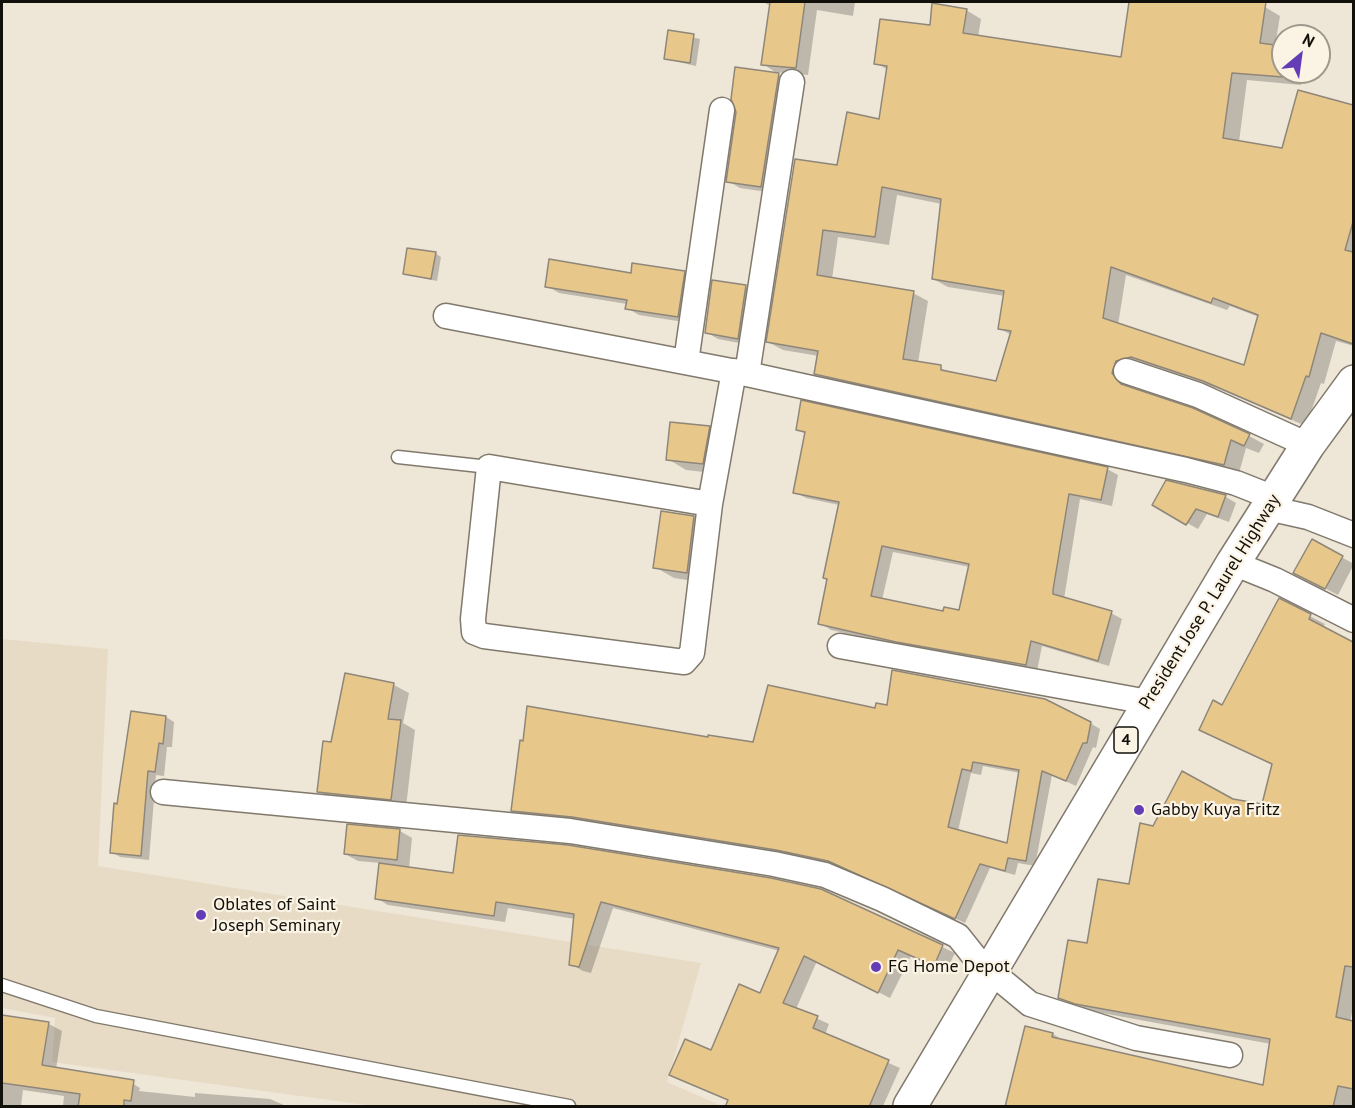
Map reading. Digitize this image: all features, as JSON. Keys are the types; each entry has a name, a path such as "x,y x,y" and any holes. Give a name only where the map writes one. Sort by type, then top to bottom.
{"main road":[{"name":"President Jose P. Laurel Highway","path":"910,1107 1148,702 1308,445 1353,382"}],"street":[{"path":"710,504 489,467 472,619 474,632 484,636 684,662 692,653 710,504 741,372 792,82"},
{"path":"686,362 722,110"},
{"path":"446,316 741,372 1186,470 1236,483 1271,503 1353,535"},
{"path":"1126,371 1198,395 1308,445"},
{"path":"1233,563 1275,580 1353,620"},
{"path":"840,646 1148,702"},
{"path":"163,792 570,831 774,864 825,875 958,936 989,972 1030,1004 1136,1038 1230,1055"}],"lane":[{"path":"398,457 489,467"},
{"path":"2,985 96,1016 569,1107"}],"shaded area":[{"name":"Oblates of Saint Joseph Seminary","path":"2,639 108,649 98,866 701,963 667,1082 722,1106 373,1106 52,1062 55,1018 2,1008"}],"building":[{"path":"770,2 805,2 796,68 761,65"},
{"path":"1129,2 1266,2 1260,43 1271,44 1271,76 1232,73 1223,138 1282,148 1298,90 1353,105 1353,222 1345,250 1353,252 1353,344 1321,333 1309,377 1306,376 1291,419 1203,381 1131,357 1116,361 1112,373 1121,384 1193,408 1250,434 1244,446 1231,440 1224,465 814,374 818,351 766,342 795,159 837,165 847,112 879,119 887,66 874,64 880,19 930,25 932,3 967,9 963,33 1121,57","holes":["882,187 941,199 932,279 1004,291 998,329 1011,331 996,381 941,370 941,365 903,359 914,291 817,275 823,230 875,237","1111,267 1211,303 1213,298 1258,315 1244,365 1103,318"]},
{"path":"668,30 694,34 690,63 664,59"},
{"path":"735,67 779,73 761,187 726,182 736,112 731,99"},
{"path":"407,248 436,252 431,279 403,274"},
{"path":"549,259 631,273 632,263 685,271 678,317 625,309 627,300 545,287"},
{"path":"712,280 746,285 738,339 705,333"},
{"path":"801,400 1108,467 1101,500 1069,494 1053,590 1053,594 1112,611 1098,661 1031,641 1026,665 896,642 818,624 827,579 823,578 839,502 793,493 805,432 796,430","holes":["882,546 969,564 959,610 944,607 943,611 871,596"]},
{"path":"670,422 710,426 703,464 666,460"},
{"path":"1166,480 1226,495 1218,517 1196,509 1186,525 1152,505"},
{"path":"661,511 694,516 687,573 653,568"},
{"path":"1312,539 1343,556 1325,589 1293,573"},
{"path":"1279,598 1311,614 1309,619 1353,642 1353,967 1345,966 1336,1017 1353,1021 1353,1089 1338,1086 1333,1107 1005,1107 1025,1026 1053,1033 1052,1037 1263,1085 1270,1039 1075,1004 1058,998 1068,940 1087,943 1098,879 1129,884 1140,823 1153,826 1182,771 1233,799 1262,804 1272,764 1199,730 1213,700 1222,705"},
{"path":"892,670 1045,699 1091,722 1087,743 1083,743 1066,781 1042,771 1026,861 1008,858 1005,871 980,864 955,919 828,861 776,850 572,817 511,811 527,706 708,737 708,735 753,742 768,685 875,708 876,703 887,705","holes":["973,762 1019,770 1007,843 948,827 962,769 971,771"]},
{"path":"345,673 394,683 388,719 401,720 391,800 317,792 323,741 331,742"},
{"path":"131,711 166,716 163,744 159,743 155,772 148,771 141,856 110,853 114,803 117,804"},
{"path":"347,824 400,829 397,860 344,854"},
{"path":"458,835 568,845 771,878 821,889 943,945 934,966 898,950 878,993 804,956 783,1003 818,1016 813,1028 889,1060 869,1107 725,1107 728,1100 669,1075 685,1039 711,1050 739,984 760,993 779,948 601,902 579,967 569,965 574,914 496,902 494,916 375,899 379,863 453,873"},
{"path":"2,1015 49,1022 42,1065 134,1080 131,1101 124,1100 124,1107 78,1107 80,1094 2,1083"}],"place":[{"name":"Gabby Kuya Fritz","path":"1139,810"},
{"name":"Oblates of Saint Joseph Seminary","path":"201,915"},
{"name":"FG Home Depot","path":"876,967"}]}
